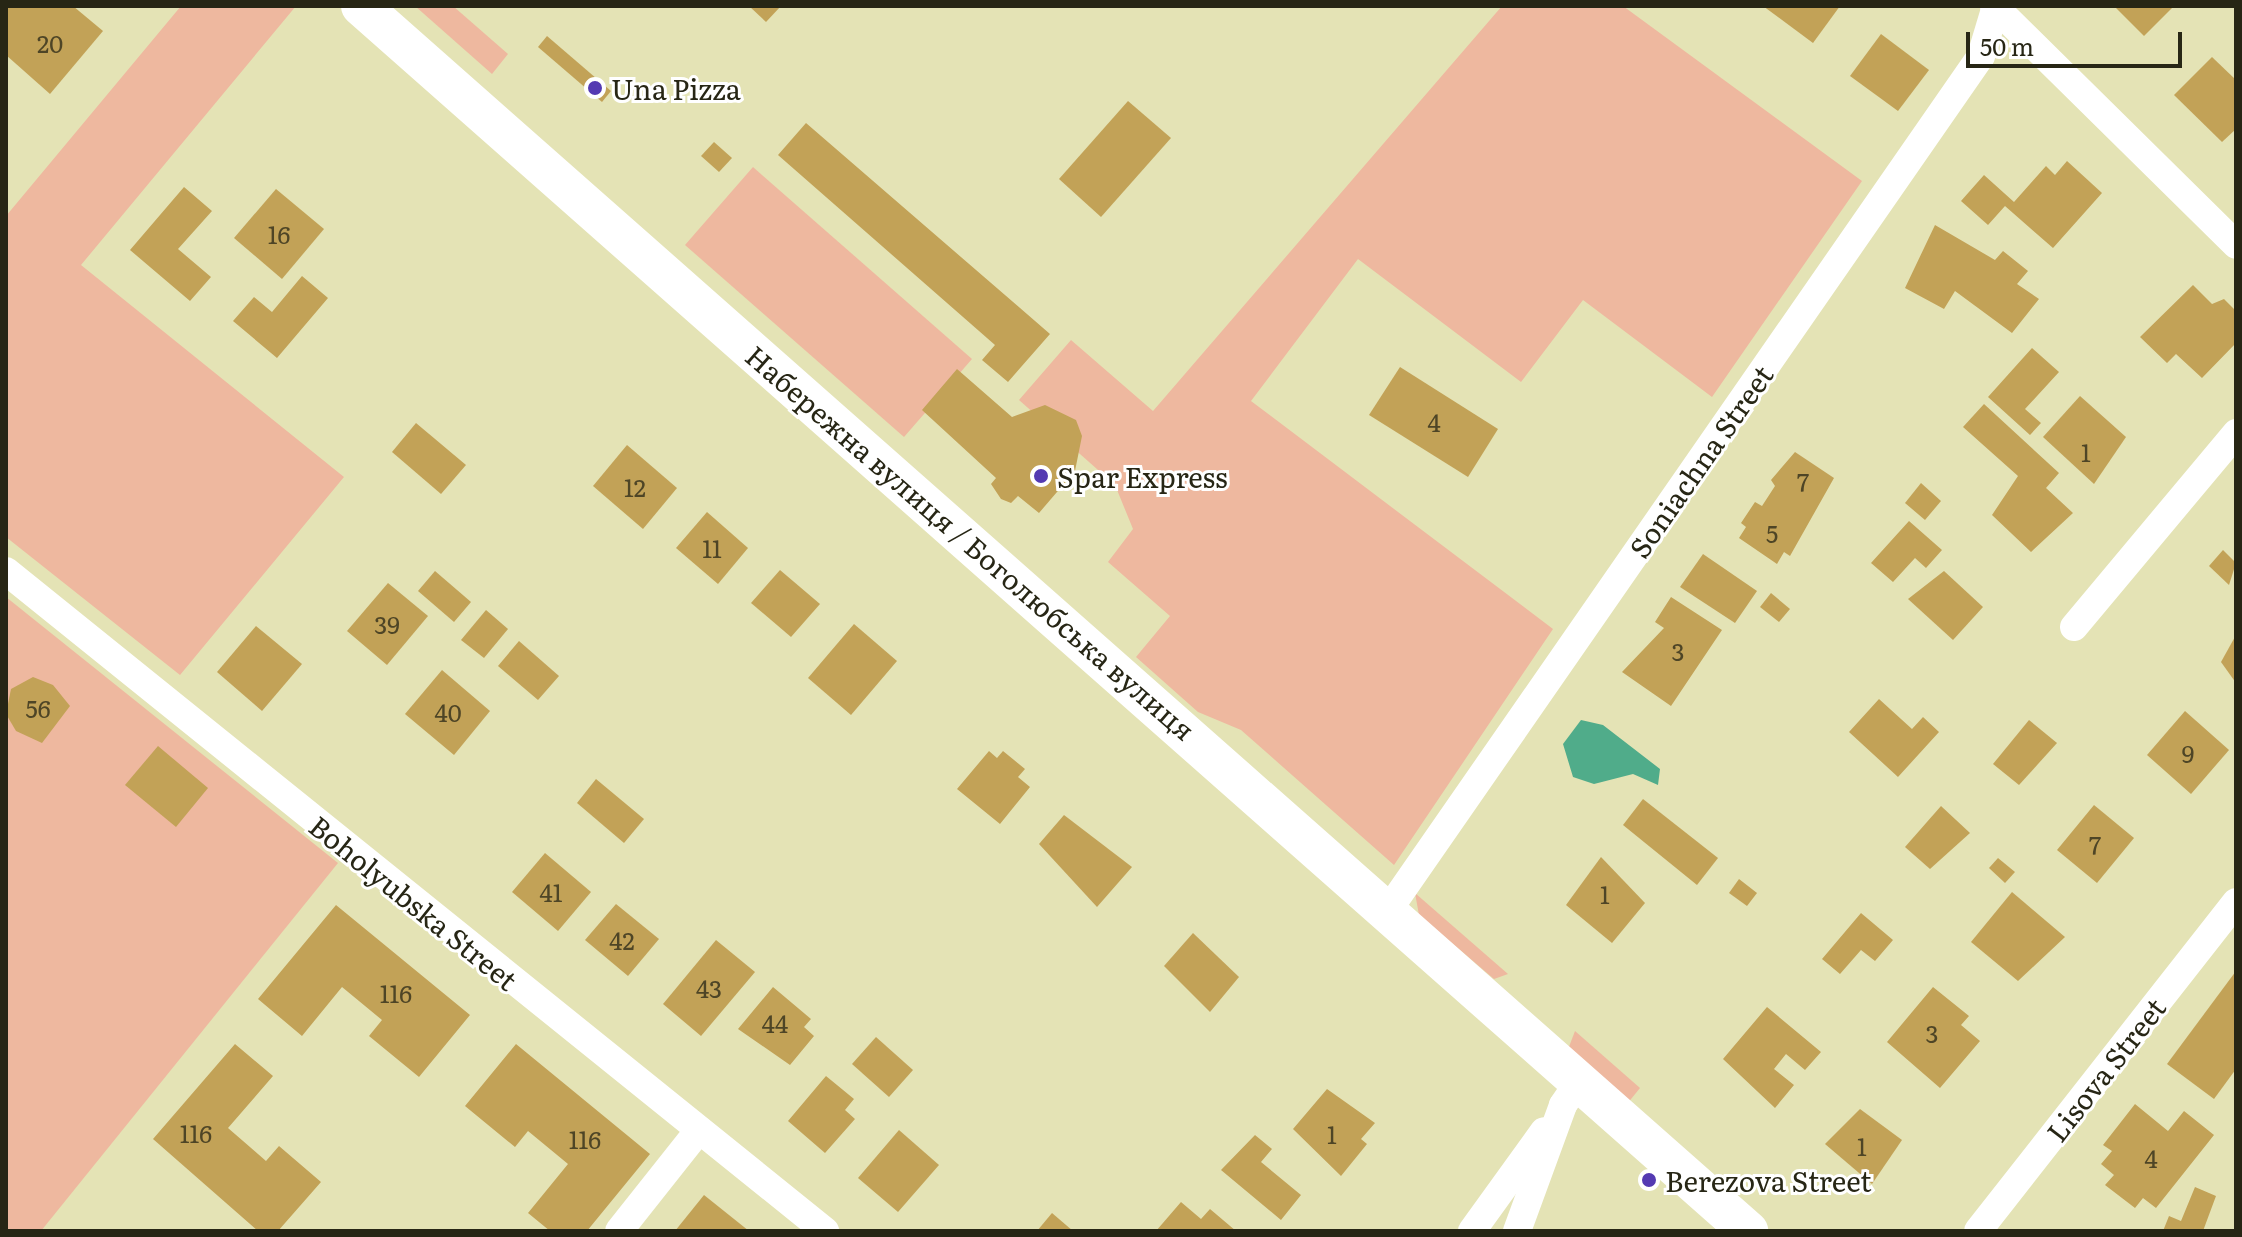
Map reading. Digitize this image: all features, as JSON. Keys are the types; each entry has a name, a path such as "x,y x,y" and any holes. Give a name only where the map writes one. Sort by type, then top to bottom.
{"street":[{"name":"Набережна вулиця / Боголюбська вулиця","path":"361,6 1389,909 1571,1093 1748,1231"},
{"name":"Soniachna Street","path":"1389,909 1981,56 1995,7"},
{"path":"1995,7 2236,245"},
{"path":"2074,627 2236,433"},
{"name":"Boholyubska Street","path":"6,571 825,1231"},
{"name":"Lisova Street","path":"1978,1231 2235,906"},
{"path":"1472,1231 1571,1093"},
{"path":"1517,1231 1571,1093"},
{"path":"619,1231 699,1130"}],"shaded area":[{"path":"181,6 296,6 81,265 344,477 180,675 6,537 6,216"},
{"path":"415,6 453,6 508,54 492,74"},
{"path":"1502,6 1623,6 1862,181 1712,397 1583,300 1521,382 1358,259 1251,401 1553,629 1394,865 1241,730 1198,712 1136,657 1170,616 1108,562 1133,529 1115,485 1019,400 1071,340 1153,411"},
{"path":"753,167 972,359 904,437 685,245"},
{"path":"6,597 338,863 41,1231 6,1231"},
{"path":"1581,720 1603,725 1660,769 1658,785 1633,774 1594,784 1573,777 1563,744"},
{"path":"1415,893 1508,974 1494,979 1419,915"},
{"path":"1575,1031 1640,1088 1627,1104 1567,1052"}],"building":[{"path":"6,6 73,6 103,31 50,94 6,55"},
{"path":"749,6 781,6 766,22"},
{"path":"1763,6 1840,6 1813,43"},
{"path":"2114,6 2174,6 2144,36"},
{"path":"1881,34 1929,70 1898,111 1850,76"},
{"path":"547,36 611,91 602,102 538,47"},
{"path":"2212,57 2236,80 2236,129 2222,142 2174,95"},
{"path":"1128,101 1171,138 1101,217 1059,179"},
{"path":"806,123 1050,334 1008,382 982,360 995,345 778,155"},
{"path":"714,142 732,158 719,172 701,156"},
{"path":"2067,161 2102,193 2053,248 2005,206 1988,225 1961,201 1984,175 2014,202 2046,166 2055,175"},
{"path":"184,187 212,211 178,249 211,277 190,301 130,250"},
{"path":"276,189 324,229 282,279 234,238"},
{"path":"1935,225 1995,260 2003,251 2028,271 2017,284 2039,299 2012,333 1955,291 1944,309 1905,288"},
{"path":"302,276 328,298 277,358 233,321 254,297 272,312"},
{"path":"2193,285 2212,304 2224,299 2236,311 2236,343 2202,378 2176,354 2167,363 2140,337"},
{"path":"2032,348 2059,372 2025,409 2041,423 2030,435 1988,397"},
{"path":"1400,367 1498,429 1468,477 1369,415"},
{"path":"957,369 1012,417 1045,405 1076,420 1082,436 1075,471 1039,513 1018,496 1011,503 1001,499 991,484 996,478 922,410"},
{"path":"2080,396 2126,437 2094,484 2043,437"},
{"path":"1984,404 2059,473 2046,488 2073,513 2031,552 1992,515 2018,476 1963,427"},
{"path":"416,423 466,465 441,494 392,452"},
{"path":"627,445 677,488 643,529 593,486"},
{"path":"1795,452 1834,478 1790,556 1784,552 1777,564 1739,538 1746,527 1741,523 1755,502 1762,506 1775,486 1771,480"},
{"path":"1921,483 1941,501 1925,520 1905,503"},
{"path":"707,512 748,548 718,584 676,548"},
{"path":"1909,521 1942,550 1926,568 1915,558 1893,582 1871,563"},
{"path":"2223,550 2236,563 2229,585 2209,566"},
{"path":"1703,554 1757,591 1735,623 1680,587"},
{"path":"780,570 820,604 791,637 751,603"},
{"path":"435,571 471,602 454,622 418,591"},
{"path":"1944,571 1983,607 1953,640 1908,599"},
{"path":"388,583 428,616 387,665 347,631"},
{"path":"1771,593 1790,609 1779,622 1760,607"},
{"path":"1671,597 1722,630 1671,706 1622,672 1664,628 1655,622"},
{"path":"486,610 508,629 484,658 461,640"},
{"path":"854,624 897,661 851,715 808,678"},
{"path":"256,626 302,664 262,711 217,672"},
{"path":"2236,635 2236,683 2221,662"},
{"path":"519,641 559,676 538,700 498,666"},
{"path":"442,670 490,711 454,755 405,714"},
{"path":"33,677 53,685 70,706 42,743 16,731 6,714 11,689"},
{"path":"1879,699 1912,729 1923,717 1939,732 1898,777 1849,732"},
{"path":"2185,711 2229,750 2191,794 2147,755"},
{"path":"2029,720 2057,743 2019,785 1993,764"},
{"path":"158,746 208,788 176,827 125,785"},
{"path":"989,751 997,758 1003,751 1025,769 1018,777 1030,787 1000,824 957,789"},
{"path":"596,779 644,819 624,843 577,803"},
{"path":"1643,799 1718,858 1697,885 1623,825"},
{"path":"2094,805 2134,838 2097,883 2057,850"},
{"path":"1941,806 1970,833 1930,869 1905,847"},
{"path":"1064,815 1132,867 1097,907 1039,844"},
{"path":"545,853 591,892 558,931 512,892"},
{"path":"1601,857 1645,903 1612,943 1566,905"},
{"path":"1998,858 2015,872 2005,883 1989,868"},
{"path":"1739,879 1757,893 1747,906 1729,893"},
{"path":"2012,892 2065,937 2018,981 1971,942"},
{"path":"616,904 659,939 628,976 585,940"},
{"path":"336,905 470,1015 419,1077 369,1036 382,1020 342,987 302,1036 258,999"},
{"path":"1861,913 1893,940 1875,961 1861,950 1840,974 1822,959"},
{"path":"1193,933 1239,977 1210,1012 1164,966"},
{"path":"716,940 755,972 701,1036 663,1004"},
{"path":"2236,971 2236,1069 2214,1099 2167,1064"},
{"path":"773,987 811,1019 804,1027 814,1036 790,1065 738,1029"},
{"path":"1933,987 1969,1016 1961,1025 1980,1041 1940,1088 1887,1042"},
{"path":"1767,1007 1821,1052 1805,1070 1786,1054 1774,1069 1794,1085 1775,1108 1723,1059"},
{"path":"876,1037 913,1070 889,1097 852,1064"},
{"path":"235,1044 273,1076 228,1128 266,1161 279,1146 321,1182 278,1231 258,1231 153,1139"},
{"path":"516,1044 650,1154 587,1231 550,1231 528,1213 568,1164 528,1131 515,1147 465,1106"},
{"path":"826,1076 854,1099 845,1110 855,1119 825,1153 788,1121"},
{"path":"1327,1089 1375,1123 1361,1139 1367,1144 1341,1176 1293,1129"},
{"path":"2135,1104 2168,1131 2184,1111 2214,1135 2156,1208 2143,1198 2135,1208 2105,1185 2114,1175 2101,1164 2112,1151 2103,1145"},
{"path":"1860,1109 1902,1140 1872,1184 1825,1144"},
{"path":"899,1130 939,1165 898,1212 858,1178"},
{"path":"1255,1135 1272,1149 1261,1162 1301,1195 1281,1220 1221,1170"},
{"path":"2195,1187 2216,1196 2203,1231 2163,1231 2169,1216 2181,1221"},
{"path":"704,1195 749,1231 675,1231"},
{"path":"1181,1202 1201,1219 1210,1209 1236,1231 1156,1231"},
{"path":"1052,1213 1073,1231 1037,1231"}],"place":[{"name":"Una Pizza","path":"595,88"},
{"name":"Spar Express","path":"1041,476"},
{"name":"Berezova Street","path":"1649,1180"}]}
